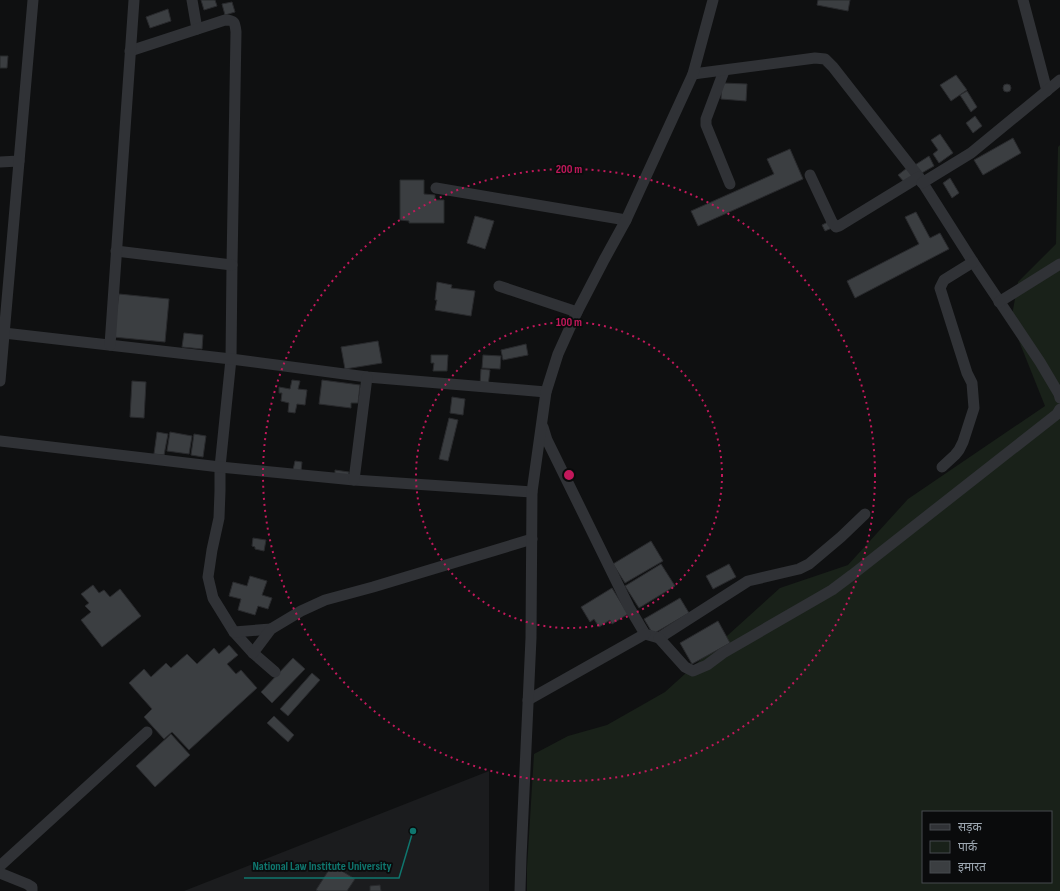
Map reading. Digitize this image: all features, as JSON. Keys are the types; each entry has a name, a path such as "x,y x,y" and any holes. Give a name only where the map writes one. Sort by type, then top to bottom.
{"street":[{"path":"0,381 4,333 6,252 19,161 33,0"},
{"path":"110,346 134,0"},
{"path":"192,0 197,29"},
{"path":"520,891 531,638 532,492 546,392 558,354 577,312 626,220 693,74 713,0"},
{"path":"1023,0 1047,91"},
{"path":"130,51 225,20 231,20 235,24 231,358 220,467 219,518 208,577 213,598 234,632 253,653 275,672"},
{"path":"693,74 815,58 825,59 833,67 920,180 999,302 1040,362 1060,398"},
{"path":"724,71 706,119 706,125 730,184"},
{"path":"810,175 832,222 836,226 839,226 971,153 1060,80"},
{"path":"0,162 19,161"},
{"path":"436,188 626,220"},
{"path":"116,251 232,265"},
{"path":"942,467 959,450 969,426 974,408 972,384 967,373 940,288 944,280 973,262"},
{"path":"999,302 1060,264"},
{"path":"499,286 577,312"},
{"path":"4,333 110,346 231,358 367,377 546,392"},
{"path":"354,480 367,377"},
{"path":"542,423 547,440 629,607 645,634 659,638 685,667 693,671 707,665 723,653 832,590 1057,414 1060,410"},
{"path":"0,441 220,467 354,480 532,492"},
{"path":"659,638 748,581 799,569 810,564 865,514"},
{"path":"253,653 271,629 301,611 326,600 532,539"},
{"path":"234,632 271,629"},
{"path":"528,700 645,634"},
{"path":"0,866 147,732"},
{"path":"0,873 27,884 32,887 32,891"}],"shaded area":[{"path":"489,771 489,891 184,891"}],"green space":[{"path":"1060,145 1060,891 527,891 534,754 568,736 607,725 665,692 780,588 848,565 908,499 1045,406 1011,321 1018,282 1056,244 1058,147"}],"building":[{"path":"201,0 215,0 217,6 204,10"},
{"path":"818,0 850,0 848,11 817,5"},
{"path":"232,2 235,12 225,15 222,4"},
{"path":"168,9 171,21 150,28 146,17"},
{"path":"0,56 8,56 7,68 0,68"},
{"path":"956,75 967,90 951,101 940,85"},
{"path":"722,83 747,84 746,101 721,99"},
{"path":"1005,84 1009,84 1011,88 1009,92 1005,92 1003,90 1003,86"},
{"path":"967,91 977,107 971,112 960,95"},
{"path":"975,116 982,126 973,133 966,123"},
{"path":"940,134 953,153 939,163 933,154 938,150 931,140"},
{"path":"1013,138 1021,153 983,175 974,160"},
{"path":"790,149 803,179 698,226 691,211 774,174 767,159"},
{"path":"929,156 934,166 920,174 915,165"},
{"path":"907,168 913,176 904,182 898,175"},
{"path":"950,178 959,193 952,198 943,183"},
{"path":"400,180 424,180 424,194 435,195 435,200 444,200 444,223 409,223 409,221 400,220"},
{"path":"916,212 930,238 940,233 949,249 855,298 847,281 919,244 905,217"},
{"path":"475,216 494,221 485,249 467,243"},
{"path":"828,222 832,228 825,231 822,225"},
{"path":"437,282 452,285 451,288 475,291 471,316 435,310 437,300 435,300"},
{"path":"119,294 169,299 165,342 113,337"},
{"path":"184,333 203,335 202,349 182,347"},
{"path":"378,341 382,363 345,369 341,347"},
{"path":"526,344 528,355 503,360 501,350"},
{"path":"431,355 448,355 447,371 433,371 434,363 431,363"},
{"path":"483,355 501,356 500,369 482,368"},
{"path":"481,369 490,370 488,386 480,385"},
{"path":"292,380 300,381 298,389 307,390 305,405 297,404 295,413 288,412 289,403 281,401 282,393 279,393 279,387 290,389"},
{"path":"322,380 360,385 358,403 351,403 351,408 319,404"},
{"path":"132,381 146,382 144,418 130,417"},
{"path":"452,397 465,399 463,415 450,413"},
{"path":"449,418 458,420 448,461 439,459"},
{"path":"157,432 168,434 164,455 154,454"},
{"path":"170,432 192,436 189,454 167,451"},
{"path":"194,434 206,436 203,457 191,455"},
{"path":"295,461 302,462 301,471 293,470"},
{"path":"335,470 349,472 348,478 335,476"},
{"path":"253,538 266,540 264,551 255,549 255,547 252,546"},
{"path":"651,541 663,561 625,583 613,564"},
{"path":"661,564 675,586 639,608 625,586"},
{"path":"729,564 736,577 713,589 706,576"},
{"path":"250,576 267,581 262,595 272,598 268,609 258,606 255,615 238,610 241,599 229,596 233,582 247,586"},
{"path":"93,585 99,593 104,590 110,597 120,589 141,616 102,647 81,620 91,612 85,606 89,603 81,594"},
{"path":"612,588 628,614 612,624 610,620 599,627 594,619 590,622 581,607"},
{"path":"680,598 689,613 653,634 644,619"},
{"path":"718,621 730,643 692,664 680,643"},
{"path":"229,645 238,655 227,664 236,674 241,670 257,688 189,750 172,732 164,739 144,717 152,709 129,683 144,669 151,677 166,663 171,668 187,654 197,664 214,648 219,654"},
{"path":"293,658 305,669 272,703 261,692"},
{"path":"312,673 320,680 288,716 280,709"},
{"path":"274,716 294,735 288,742 267,723"},
{"path":"171,734 190,755 155,787 136,766"},
{"path":"332,865 355,879 347,891 316,890"},
{"path":"380,885 381,891 370,891 370,886"}],"place":[{"name":"National Law Institute University","path":"413,831"}]}
